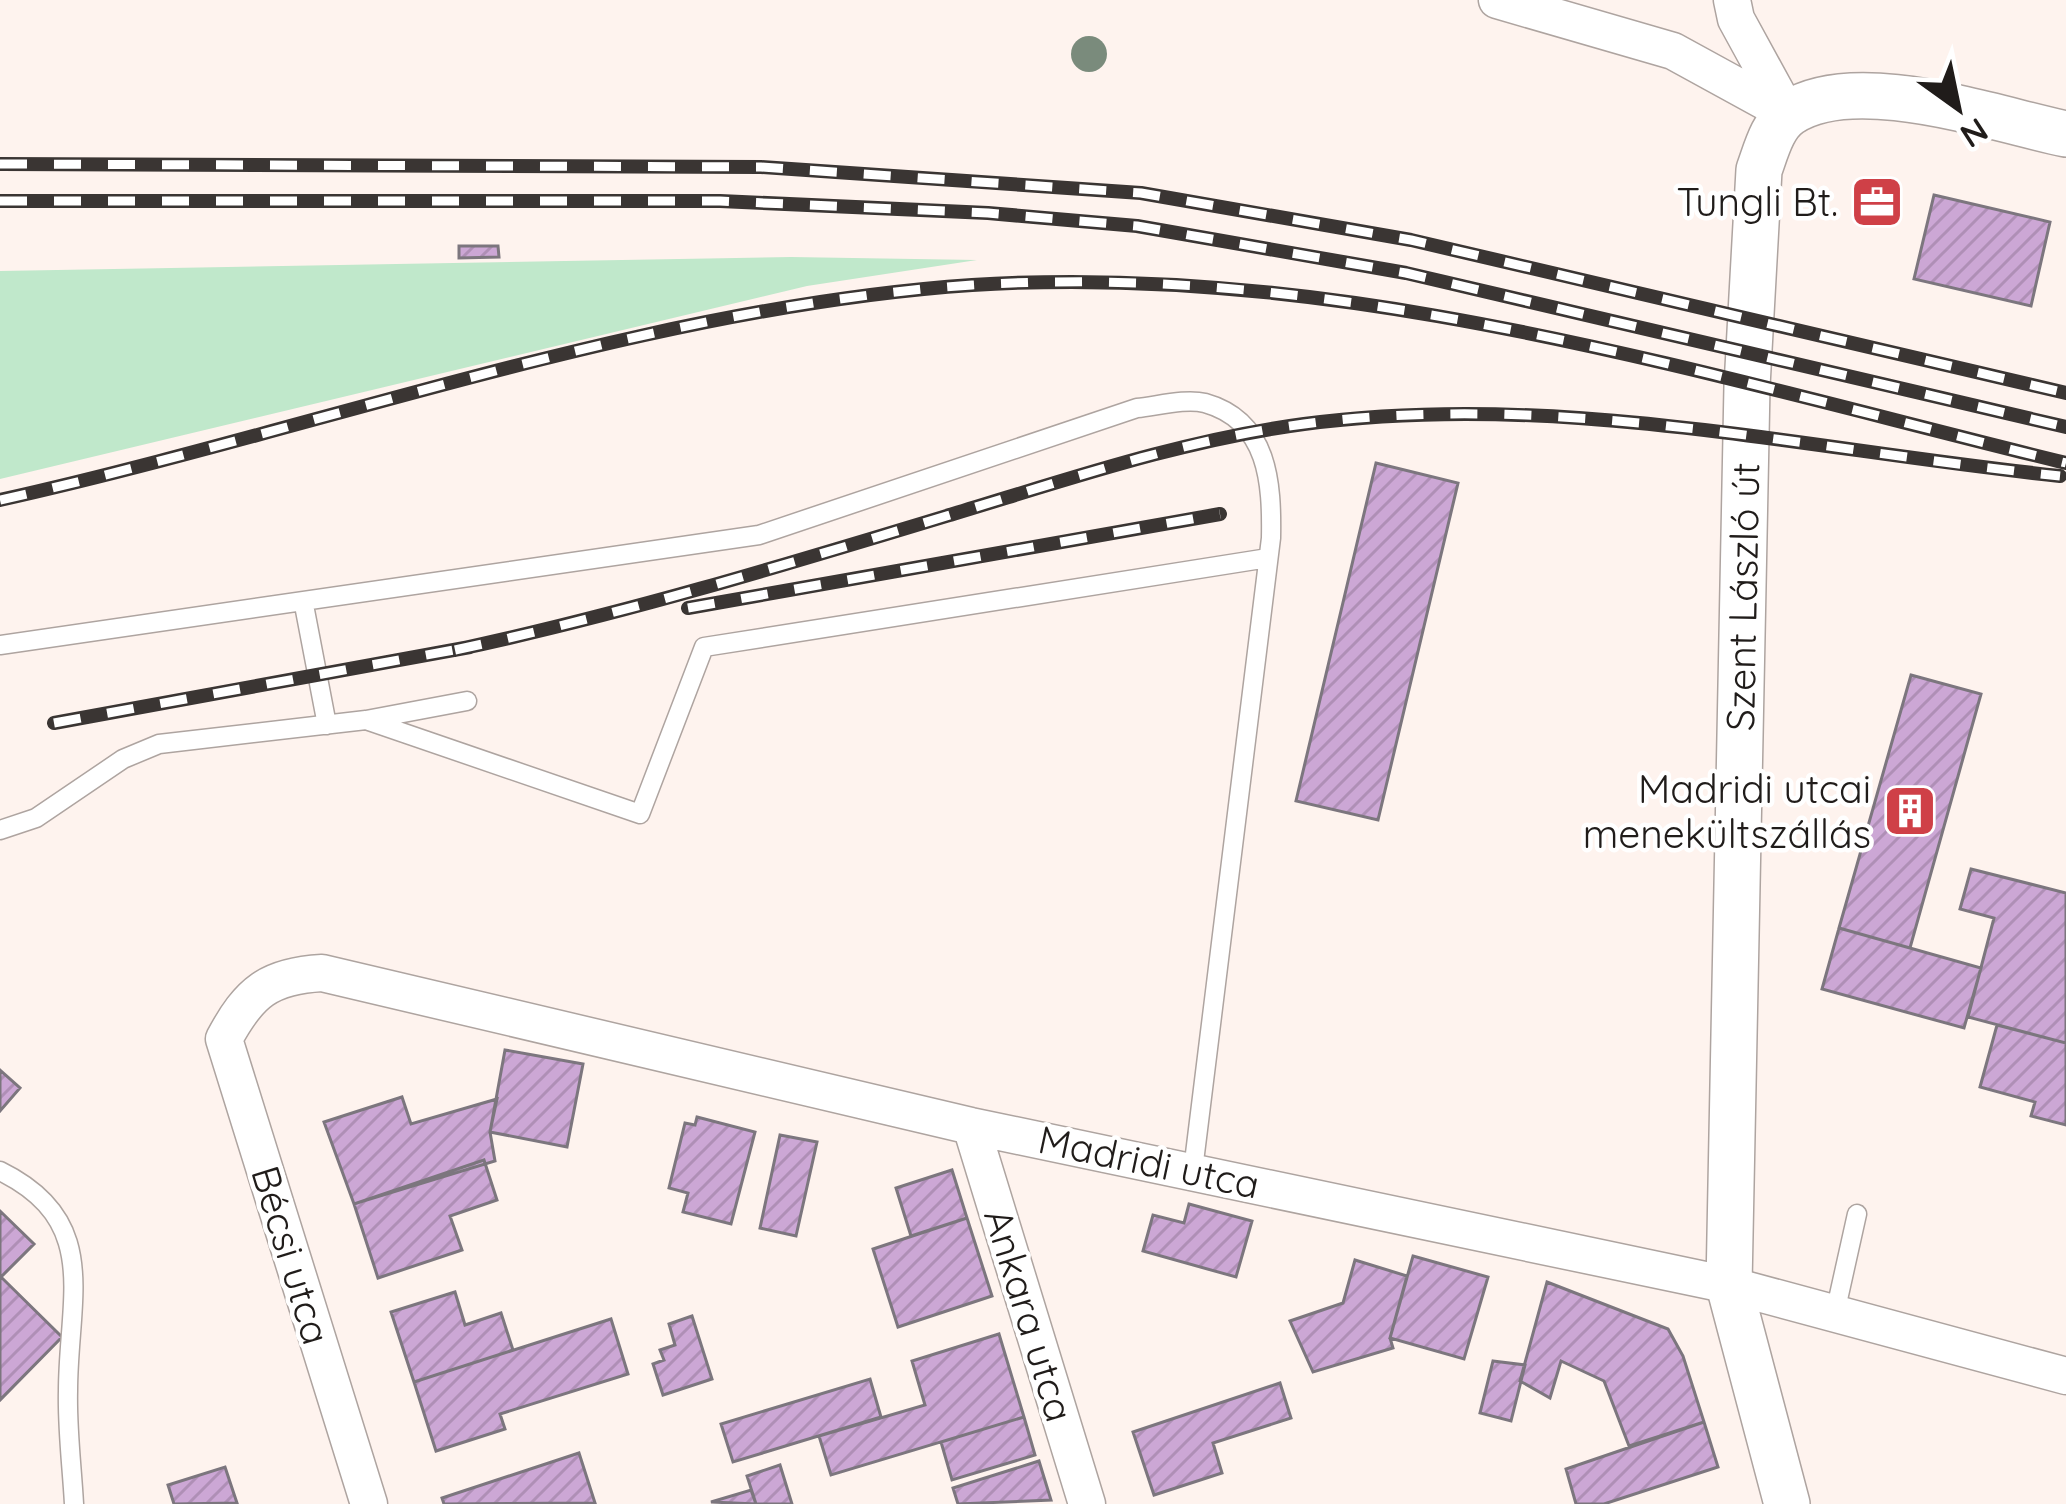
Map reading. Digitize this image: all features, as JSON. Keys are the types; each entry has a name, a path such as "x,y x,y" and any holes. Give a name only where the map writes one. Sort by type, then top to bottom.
{"street":[{"path":"1497,0 1673,51 1788,114"},
{"path":"1732,0 1736,19 1788,114"},
{"path":"1788,114 1829,98 1879,95 2066,134"},
{"name":"Szent László út","path":"1787,1504 1729,1285 1752,242 1760,170 1770,138 1788,114"},
{"name":"Madridi utca","path":"240,1009 283,976 322,974 970,1126 1729,1285 2066,1376"},
{"name":"Bécsi utca","path":"240,1009 224,1039 369,1504"},
{"name":"Ankara utca","path":"970,1126 1087,1504"}],"lane":[{"path":"0,645 304,605 759,536 1137,408 1202,401 1249,433 1272,476 1268,558 1192,1170"},
{"path":"366,721 640,814 704,647 1268,558"},
{"path":"304,605 327,725"},
{"path":"0,830 36,818 123,759 159,744 366,721 467,700"},
{"path":"0,1171 32,1186 62,1222 75,1258 68,1392 74,1504"},
{"path":"1835,1313 1857,1214"}],"green space":[{"path":"791,257 977,260 807,286 0,479 0,271"}],"building":[{"path":"1934,195 2050,222 2031,306 1914,279"},
{"path":"459,246 498,246 499,257 459,258"},
{"path":"1376,463 1458,483 1378,820 1296,801"},
{"name":"Madridi utcai menekültszállás","path":"1911,675 1981,694 1910,948 1839,928"},
{"path":"1971,869 2066,893 2066,1043 1968,1017 1994,918 1960,909"},
{"path":"1839,928 1981,968 1964,1028 1822,989"},
{"path":"1997,1025 2066,1043 2066,1125 2031,1116 2035,1102 1980,1087"},
{"path":"505,1050 583,1064 567,1147 490,1132"},
{"path":"0,1070 20,1088 0,1111"},
{"path":"402,1097 411,1124 497,1099 490,1132 495,1161 354,1204 324,1122"},
{"path":"697,1117 755,1132 731,1224 683,1212 688,1193 669,1188 685,1123 695,1125"},
{"path":"780,1135 817,1142 796,1236 760,1228"},
{"path":"484,1160 497,1200 450,1216 462,1250 378,1278 354,1204"},
{"path":"952,1170 967,1218 911,1236 896,1188"},
{"path":"1189,1204 1252,1221 1236,1277 1143,1251 1153,1215 1184,1223"},
{"path":"0,1211 34,1244 1,1277 62,1337 0,1400"},
{"path":"967,1218 992,1296 898,1327 873,1249"},
{"path":"1413,1256 1488,1277 1464,1359 1390,1338"},
{"path":"1355,1260 1407,1276 1390,1338 1393,1348 1313,1372 1290,1321 1343,1303"},
{"path":"1547,1282 1668,1329 1683,1356 1704,1422 1629,1446 1604,1381 1561,1361 1550,1398 1520,1381"},
{"path":"455,1292 465,1325 501,1313 513,1350 414,1382 391,1312"},
{"path":"692,1316 712,1379 663,1395 653,1364 664,1360 660,1350 675,1345 669,1324"},
{"path":"611,1319 628,1374 500,1414 505,1429 436,1451 414,1382"},
{"path":"999,1334 1024,1417 831,1475 819,1436 925,1405 912,1361"},
{"path":"1493,1361 1525,1365 1511,1421 1480,1413"},
{"path":"870,1379 881,1417 733,1462 721,1424"},
{"path":"1280,1383 1291,1418 1213,1443 1222,1473 1154,1495 1133,1432"},
{"path":"1024,1417 1035,1455 952,1480 941,1442"},
{"path":"1704,1422 1718,1467 1604,1504 1576,1504 1566,1469"},
{"path":"579,1453 595,1503 444,1504 442,1498"},
{"path":"1039,1461 1051,1500 958,1504 953,1488"},
{"path":"780,1465 792,1504 756,1504 747,1476"},
{"path":"225,1467 237,1503 174,1504 168,1485"},
{"path":"751,1490 756,1504 711,1502"}],"railway":[{"path":"0,164 761,167 1141,193 1411,240 2066,393"},
{"path":"0,201 720,201 988,213 1137,226 1406,273 2066,427"},
{"path":"0,500 483,374 727,318 972,285 1111,282 1250,290 1525,332 2066,463"},
{"path":"455,650 706,587 1127,462 1304,424 1399,415 1588,419 2060,476"},
{"path":"688,608 1220,514"},
{"path":"54,723 470,647"}],"place":[{"name":"Tungli Bt.","path":"1877,202"},
{"name":"Madridi utcai menekültszállás","path":"1910,811"}]}
